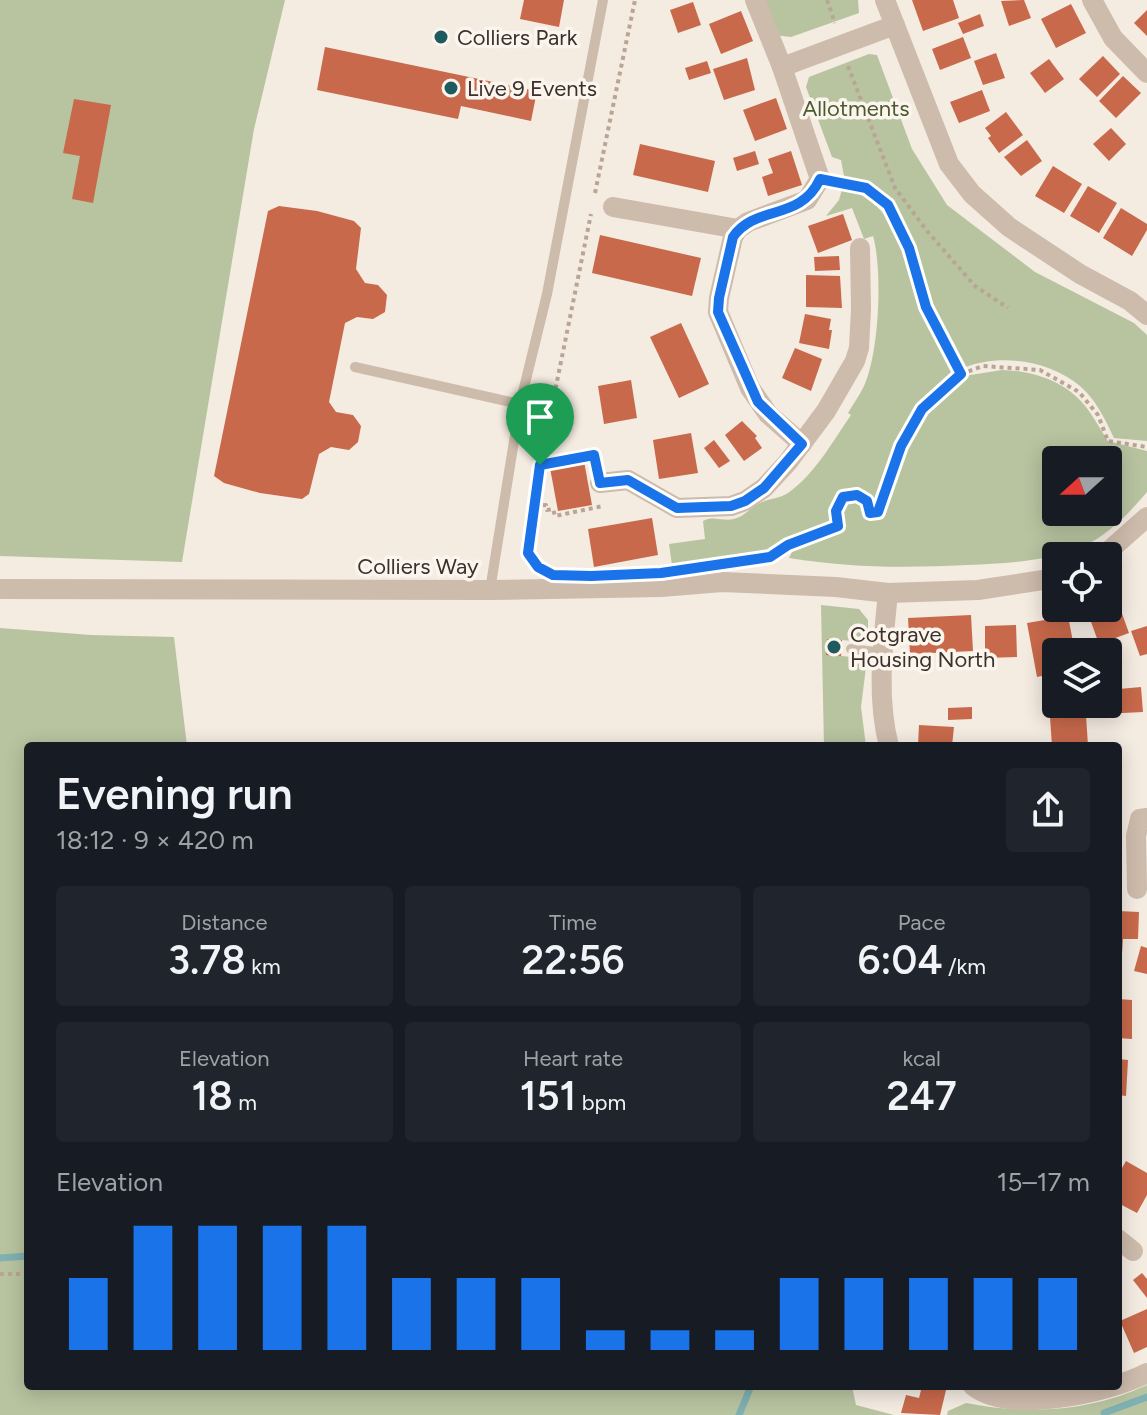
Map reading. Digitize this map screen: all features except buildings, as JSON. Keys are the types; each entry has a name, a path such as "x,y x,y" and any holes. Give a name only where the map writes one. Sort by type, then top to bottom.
{"street":[{"path":"755,0 782,67 820,179 807,200 748,222 738,229 725,268 718,312 758,402 802,444"},
{"path":"885,0 949,164 972,194 1009,227 1080,274 1130,301 1147,315"},
{"path":"1092,0 1113,38 1147,73"},
{"path":"782,67 895,25"},
{"path":"613,207 738,229"},
{"path":"600,483 628,480 677,508 719,508 745,501 764,488 826,411 855,361 859,348 861,309 860,248"},
{"path":"1120,542 1146,520"},
{"name":"Colliers Way","path":"0,589 490,590 661,587 722,582 836,587 888,593 978,590 1042,580"},
{"path":"888,593 882,653 888,742"},
{"path":"1134,890 1136,836 1140,819 1147,818"},
{"path":"1122,1385 1147,1373"},
{"path":"980,1390 992,1397 1056,1400 1101,1390"}],"lane":[{"path":"490,590 520,404 547,294 603,0"},
{"path":"355,367 520,404"},
{"path":"851,649 882,653"}],"path":[{"path":"595,193 635,0"},
{"path":"827,0 840,46 895,188 927,231 975,286 1008,308"},
{"path":"820,179 866,188 888,205 909,248 926,307 961,374"},
{"path":"545,571 528,553 540,465 592,208"},
{"path":"742,560 770,557 788,545 838,526 836,511 843,497 857,495 867,501 870,513 878,512 901,446 922,409 961,374 983,366 1040,370 1079,392 1098,415 1108,441 1147,447"},
{"path":"535,506 546,505 547,510 553,509 555,516 603,507 594,455 540,465"},
{"path":"0,1274 24,1274"}],"green space":[{"path":"0,0 285,0 254,129 182,562 0,556"},
{"name":"Allotments","path":"759,0 858,0 859,13 791,37 774,35"},
{"path":"869,54 877,55 912,149 947,205 1035,272 1134,323 1147,335 1147,441 1114,438 1086,391 1054,370 1008,360 977,363 963,368 926,297 903,225 883,200 844,176 841,160 832,157 806,87 809,77"},
{"path":"843,186 863,196 889,221 897,235 925,315 955,373 925,401 904,432 888,466 876,505 866,492 845,492 832,504 832,523 790,538 760,556 672,565 669,544 705,539 703,521 738,518 760,503 785,495 798,485 823,457 851,415 848,413 869,372 879,290 873,236 864,239 852,208 826,216 839,200"},
{"path":"1002,370 1040,376 1074,394 1108,441 1147,451 1147,492 1122,519 1122,446 1042,446 1042,526 1114,526 1100,537 1090,542 1042,542 1042,558 996,563 899,567 789,558 794,548 844,528 842,507 852,501 859,500 865,505 868,515 884,516 907,448 932,406 958,377"},
{"path":"821,605 859,609 868,620 868,642 827,639 826,654 867,659 861,707 865,742 824,742"},
{"path":"0,628 174,637 187,742 24,742 24,1390 853,1390 856,1405 894,1415 0,1415"},
{"path":"1147,1385 1147,1415 947,1415 948,1411 966,1403 1035,1410 1081,1406"}],"waterway":[{"path":"0,1258 24,1256"},
{"path":"739,1415 749,1390"},
{"path":"1104,1413 1147,1397"}],"place":[{"name":"Colliers Park","path":"441,37"},
{"name":"Live 9 Events","path":"451,88"},
{"name":"Cotgrave Housing North","path":"834,647"}],"route":[{"path":"820,179 866,188 888,205 909,248 926,307 961,374 922,409 901,446 878,512 870,513 867,501 857,495 843,497 836,511 838,526 788,545 770,557 661,573 553,575 538,567 528,553 540,465 594,455 600,483 628,480 677,508 731,506 764,488 802,444 758,402 718,312 733,237 748,222 807,200 820,179"}]}
